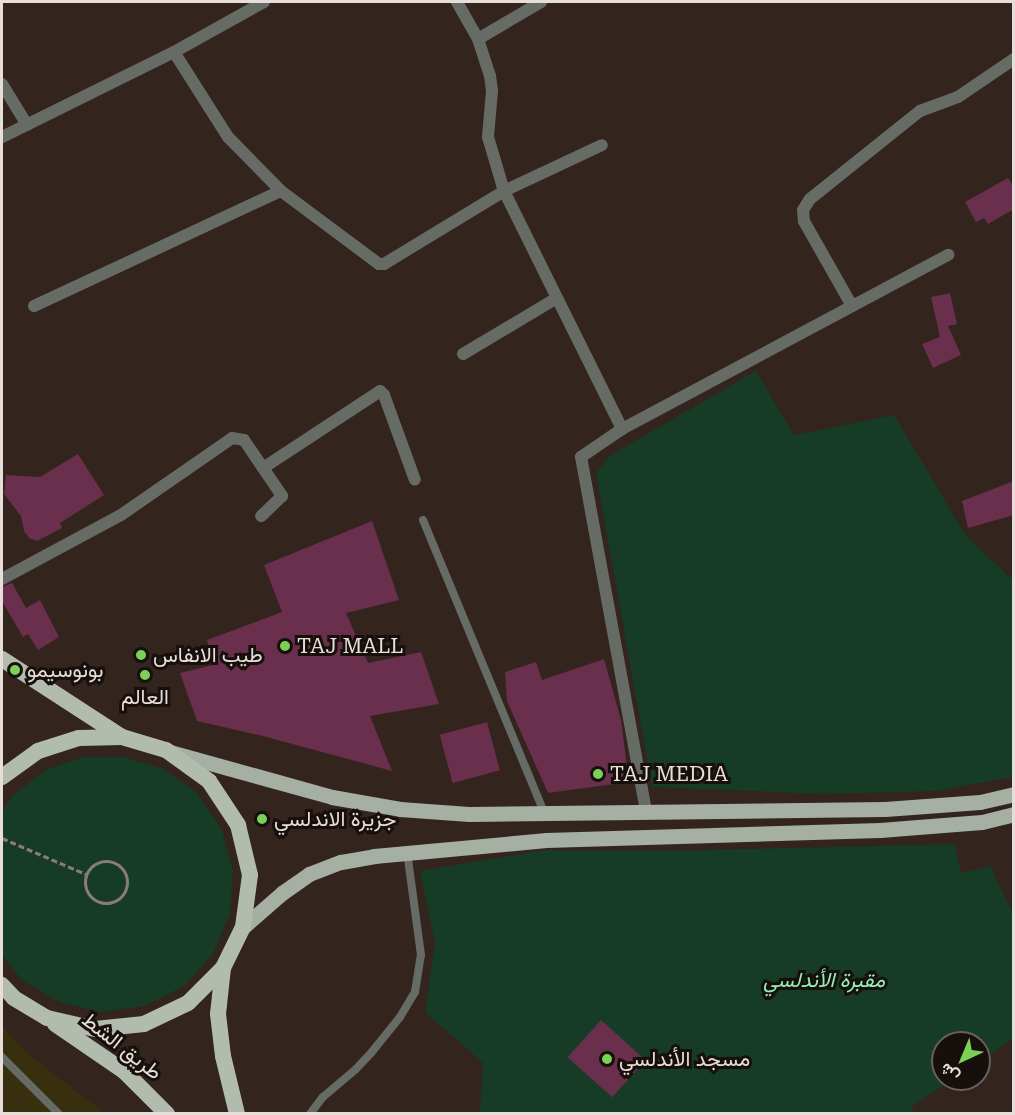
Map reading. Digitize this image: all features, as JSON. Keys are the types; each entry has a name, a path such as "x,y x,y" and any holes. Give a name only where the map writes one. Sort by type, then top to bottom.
{"highway":[{"path":"2,659 122,737 166,750 209,781 238,825 250,875 243,927 223,968 188,1003 144,1024 95,1029 47,1018 14,998 2,985"},
{"path":"2,777 38,751 79,738 122,737"},
{"path":"223,968 218,1014 223,1056 237,1113"},
{"name":"طريق الشط","path":"47,1018 124,1071 167,1113"}],"main road":[{"path":"166,750 332,797 400,809 469,814 545,815 646,811 885,809 980,802 1014,794"},
{"path":"880,830 885,809"},
{"path":"243,927 282,893 309,874 341,862 407,852 546,840 880,830 982,822 1014,814"}],"street":[{"path":"2,137 174,52 264,2"},
{"path":"457,2 478,39 492,91 488,137 504,191 622,429"},
{"path":"478,39 541,2"},
{"path":"174,52 228,137 281,192 375,262 384,264 504,191 602,145"},
{"path":"852,306 804,221 803,210 810,198 920,111 958,97 1014,58"},
{"path":"2,84 27,125"},
{"path":"34,306 281,192"},
{"path":"646,811 581,462 584,454 622,429 948,255"},
{"path":"463,354 557,298"},
{"path":"263,468 380,391 384,395 415,480"},
{"path":"2,579 121,514 232,438 244,440 282,496 261,516"}],"lane":[{"path":"423,520 545,815"},
{"path":"310,1113 323,1097 357,1069 400,1017 415,992 421,954 407,852"},
{"path":"2,1057 60,1113"}],"path":[{"path":"2,838 86,874"},
{"path":"110,861 123,869 126,875 126,890 112,903 98,903 92,899 85,888 86,874 95,863 110,861"}],"green space":[{"path":"756,371 794,435 894,415 966,536 1013,580 1013,777 936,791 822,794 652,787 596,473 611,455"},
{"path":"83,757 123,757 163,769 196,792 221,828 233,870 230,914 213,954 184,986 145,1006 102,1012 59,1002 22,980 2,955 2,811 12,796 44,771"},
{"name":"مقبرة الأندلسي","path":"955,844 961,873 990,866 1013,913 1013,1039 991,1054 991,1031 931,1031 931,1091 935,1091 911,1107 914,1113 480,1113 483,1063 425,1012 435,944 420,871 546,850 664,851"}],"sand":[{"path":"2,1027 32,1057 105,1113 2,1113"}],"building":[{"path":"1008,178 1014,187 1014,209 988,224 984,218 976,222 965,202"},
{"path":"950,293 957,324 948,326 961,355 933,368 922,344 940,337 931,297"},
{"path":"78,454 104,495 60,523 62,528 37,541 29,538 24,531 21,516 4,494 6,475 40,477"},
{"path":"1014,481 1014,515 968,528 962,501"},
{"name":"TAJ MALL","path":"372,521 399,600 346,613 368,663 421,652 439,704 370,716 392,771 263,736 197,721 180,673 213,665 207,640 282,612 264,565"},
{"path":"12,583 26,608 40,600 59,637 38,650 28,634 23,637 2,601 2,587"},
{"path":"604,659 621,720 629,782 548,793 507,701 505,672 536,662 542,680"},
{"path":"487,722 500,770 453,783 440,735"},
{"name":"مسجد الأندلسي","path":"601,1020 646,1060 612,1097 568,1057"}],"place":[{"name":"TAJ MALL","path":"285,646"},
{"name":"طيب الانفاس","path":"141,655"},
{"name":"بونوسيمو","path":"15,670"},
{"name":"العالم","path":"145,675"},
{"name":"TAJ MEDIA","path":"598,774"},
{"name":"جزيرة الاندلسي","path":"262,819"},
{"name":"مسجد الأندلسي","path":"607,1059"}]}
